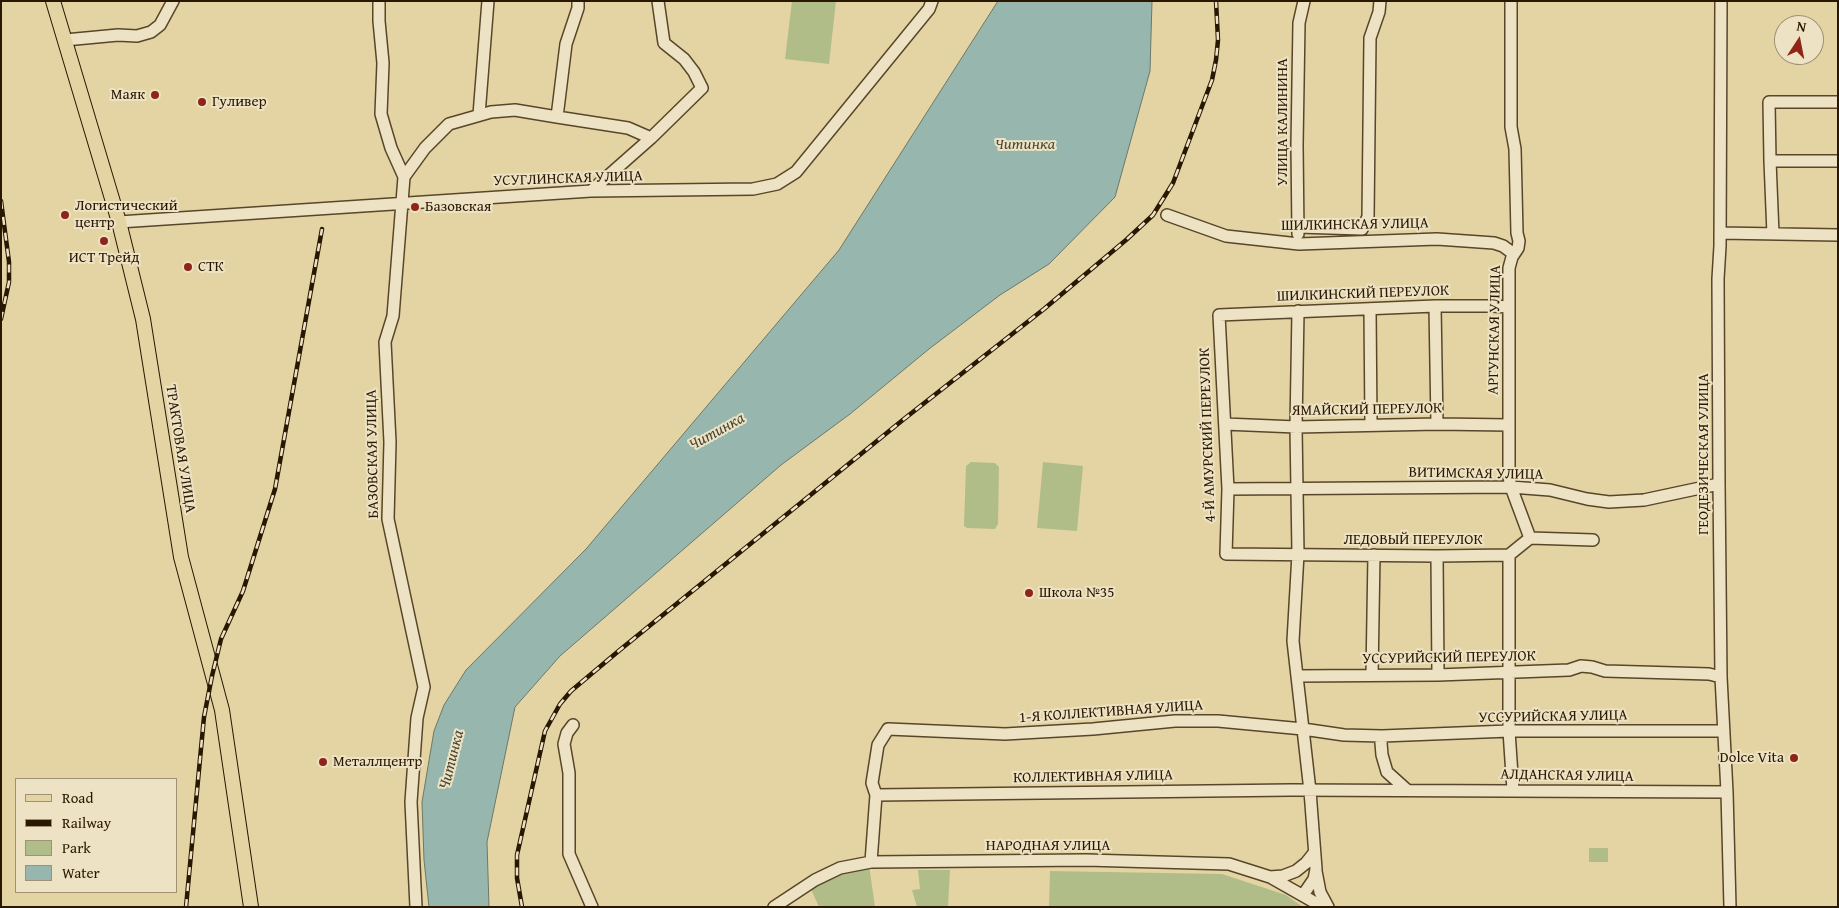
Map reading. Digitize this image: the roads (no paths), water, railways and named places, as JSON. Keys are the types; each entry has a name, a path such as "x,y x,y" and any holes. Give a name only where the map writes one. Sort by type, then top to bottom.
{"main road":[{"name":"ТРАКТОВАЯ УЛИЦА","path":"53,1 119,222 143,319 181,557 222,710 251,907"}],"street":[{"path":"65,40 118,35 138,36 151,32 160,25 173,1"},
{"name":"БАЗОВСКАЯ УЛИЦА","path":"379,1 383,63 381,114 391,148 404,177 393,316 385,342 390,442 388,519 424,687 417,718 411,802 416,907"},
{"path":"479,115 488,1"},
{"path":"557,117 566,44 578,8 578,1"},
{"path":"591,191 651,138 702,88 694,72 684,59 664,43 658,1"},
{"name":"УСУГЛИНСКАЯ УЛИЦА","path":"119,222 591,191 753,189 778,184 796,172 929,9 932,1"},
{"name":"УЛИЦА КАЛИНИНА","path":"1299,244 1299,23 1304,1"},
{"path":"1298,227 1362,229 1368,217 1370,38 1379,12 1380,1"},
{"name":"АРГУНСКАЯ УЛИЦА","path":"1511,1 1511,127 1515,149 1517,233 1519,241 1509,268 1509,477 1530,538"},
{"name":"ГЕОДЕЗИЧЕСКАЯ УЛИЦА","path":"1721,1 1720,233 1718,279 1719,484 1721,677 1730,907"},
{"path":"1773,234 1769,102 1838,102"},
{"path":"404,177 425,148 449,124 491,112 515,110 628,128 651,138"},
{"path":"1770,161 1838,160"},
{"name":"ШИЛКИНСКАЯ УЛИЦА","path":"1167,215 1226,236 1299,244 1437,238 1494,243 1504,246 1514,254"},
{"path":"1720,233 1838,235"},
{"path":"1435,306 1437,424"},
{"name":"ШИЛКИНСКИЙ ПЕРЕУЛОК","path":"1219,315 1298,310 1435,306 1509,307"},
{"path":"1370,309 1371,425"},
{"path":"1298,310 1296,427 1298,554 1293,641 1310,791 1318,887 1328,907"},
{"name":"4-Й АМУРСКИЙ ПЕРЕУЛОК","path":"1219,315 1228,489 1226,554"},
{"name":"ЯМАЙСКИЙ ПЕРЕУЛОК","path":"1225,424 1296,427 1437,424 1509,425"},
{"name":"ВИТИМСКАЯ УЛИЦА","path":"1228,489 1511,487 1550,490 1587,500 1632,502 1719,484"},
{"path":"1513,790 1509,731 1509,555 1530,538 1593,540"},
{"name":"ЛЕДОВЫЙ ПЕРЕУЛОК","path":"1226,554 1509,555"},
{"path":"1372,675 1374,555"},
{"path":"1437,556 1438,675"},
{"name":"УССУРИЙСКИЙ ПЕРЕУЛОК","path":"1297,676 1438,675 1569,670 1581,666 1604,671 1710,674 1721,677"},
{"name":"1-Я КОЛЛЕКТИВНАЯ УЛИЦА","path":"876,796 872,783 878,745 888,729 1005,734 1192,721 1218,721 1344,735 1382,736"},
{"path":"573,725 567,733 564,744 569,773 569,854 592,907"},
{"name":"УССУРИЙСКАЯ УЛИЦА","path":"1382,736 1509,731 1724,731"},
{"path":"1382,736 1382,755 1387,772 1407,790"},
{"name":"КОЛЛЕКТИВНАЯ УЛИЦА","path":"876,796 1310,791"},
{"name":"АЛДАНСКАЯ УЛИЦА","path":"1310,791 1727,792"},
{"path":"871,862 876,796"},
{"path":"1270,877 1283,876 1296,871 1314,853"},
{"name":"НАРОДНАЯ УЛИЦА","path":"774,907 815,880 840,868 871,862 1086,860 1230,864 1270,877 1323,907"},
{"path":"1303,895 1314,879 1316,869"}],"water":[{"name":"Читинка","path":"998,1 1152,1 1150,71 1115,197 1049,264 1000,295 929,349 850,414 781,465 560,656 515,707 487,842 489,907 429,907 424,860 422,802 434,731 444,705 466,670 586,549 839,250"}],"railway":[{"path":"522,907 517,878 517,855 545,731 560,704 571,691 621,649 904,419 1044,309 1153,215 1173,183 1212,80 1218,40 1216,1"},
{"path":"1,201 9,262 9,282 1,319"},
{"path":"186,907 204,717 212,676 221,639 243,591 275,489 322,229"}],"place":[{"name":"Маяк","path":"155,95"},
{"name":"Гуливер","path":"202,102"},
{"name":"Базовская","path":"415,207"},
{"name":"Логистический центр","path":"65,215"},
{"name":"ИСТ Трейд","path":"104,241"},
{"name":"СТК","path":"188,267"},
{"name":"Школа №35","path":"1029,593"},
{"name":"Dolce Vita","path":"1794,758"},
{"name":"Металлцентр","path":"323,762"}]}
